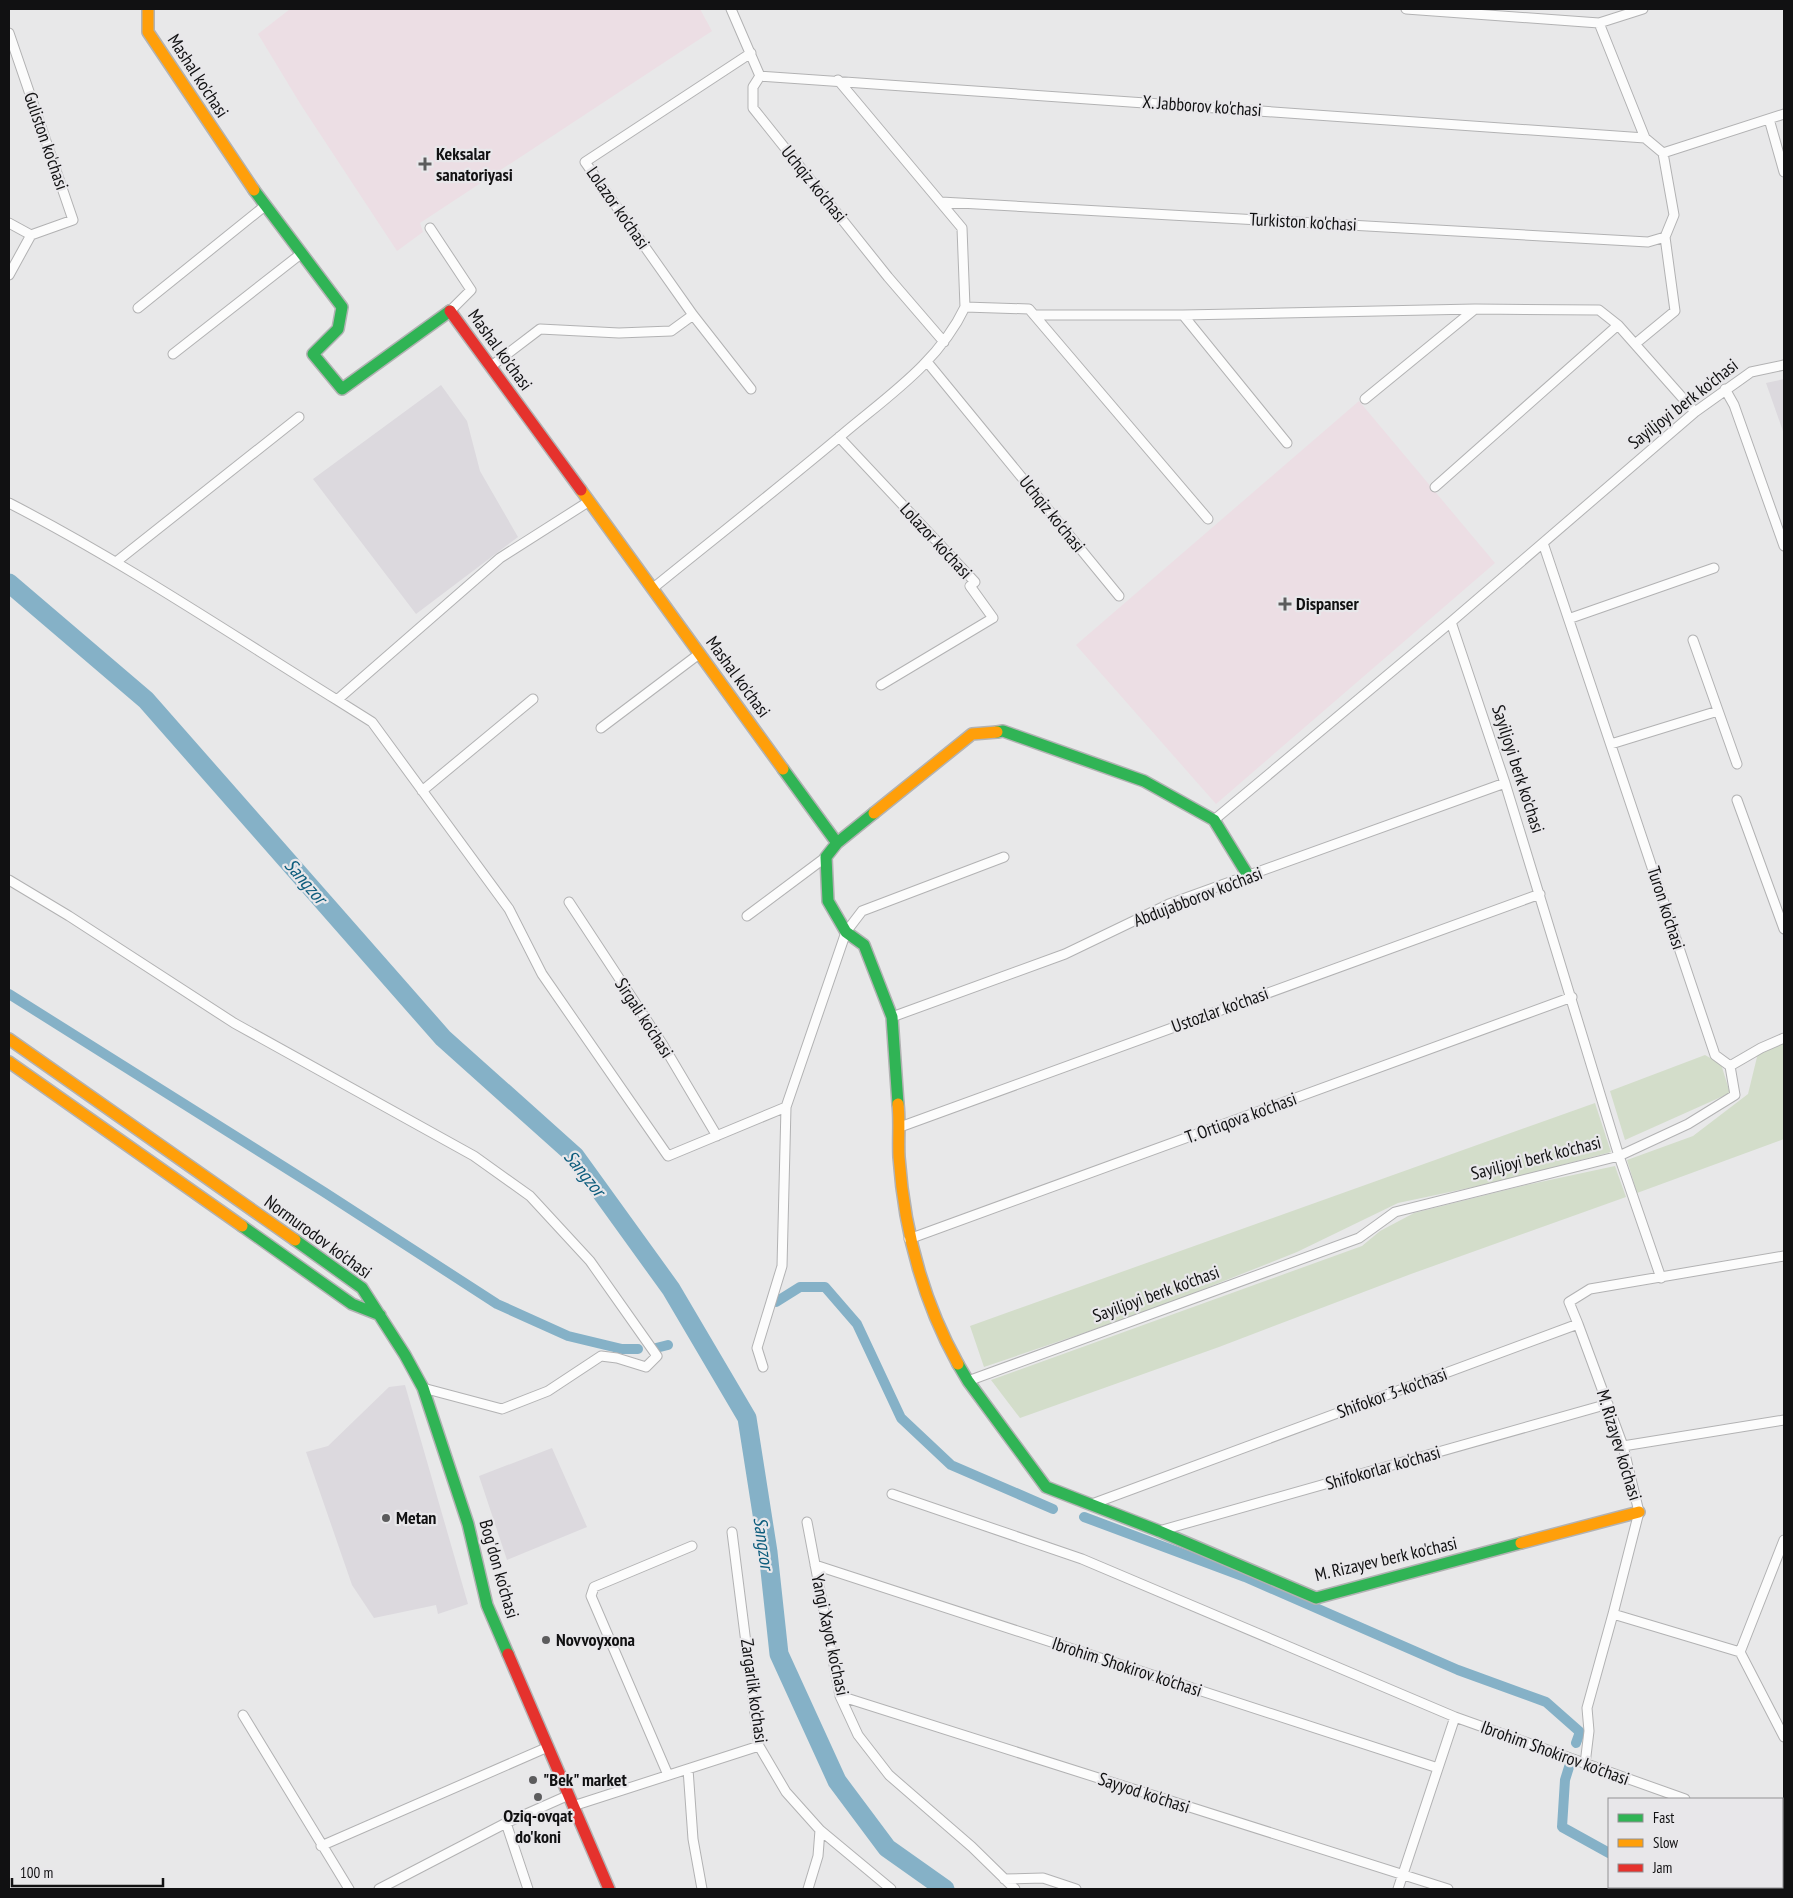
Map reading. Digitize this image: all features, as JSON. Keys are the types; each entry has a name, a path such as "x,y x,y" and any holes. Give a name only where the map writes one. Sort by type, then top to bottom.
{"street":[{"name":"Mashal ko'chasi","path":"148,9 148,32 237,166 342,307 342,322 337,332 313,354 342,389 450,311 837,843"},
{"path":"731,9 760,76"},
{"path":"1406,9 1599,23 1643,9"},
{"path":"1599,23 1645,138 1663,153 1674,215 1665,236 1675,311 1635,344"},
{"name":"Guliston ko'chasi","path":"9,33 73,220 31,235"},
{"name":"Lolazor ko'chasi","path":"751,53 585,162 693,315 751,389"},
{"name":"X. Jabborov ko'chasi","path":"760,76 1645,138"},
{"name":"Uchqiz ko'chasi","path":"760,76 753,87 753,108 888,277 944,342"},
{"path":"652,589 928,363 955,328 965,307 962,228 838,80"},
{"path":"1663,153 1784,114"},
{"path":"1770,119 1784,172"},
{"name":"Turkiston ko'chasi","path":"941,202 1648,242 1665,236"},
{"path":"138,308 266,205"},
{"path":"9,223 31,235 9,275"},
{"path":"430,228 471,290 450,311"},
{"path":"172,354 302,253"},
{"path":"965,307 1028,309 1208,519"},
{"path":"1034,315 1183,315 1476,309 1599,310 1635,344 1695,412"},
{"path":"1365,399 1476,309"},
{"path":"490,367 540,329 620,333 671,331 693,315"},
{"path":"1183,315 1287,443"},
{"path":"1435,487 1618,326"},
{"name":"Uchqiz ko'chasi","path":"928,363 1119,596"},
{"name":"Sayiljoyi berk ko'chasi","path":"1214,820 1451,622 1695,412 1751,372 1784,365"},
{"path":"1725,389 1734,405 1784,546"},
{"path":"116,562 299,417"},
{"name":"Lolazor ko'chasi","path":"839,437 975,582 970,586 993,618 881,685"},
{"path":"336,700 500,558 588,502"},
{"path":"9,503 54,526 116,562 372,722 509,909 542,974 668,1156 786,1107"},
{"name":"Turon ko'chasi","path":"1543,543 1570,618 1715,1054 1730,1066"},
{"path":"1570,618 1714,568"},
{"name":"Sayiljoyi berk ko'chasi","path":"968,1382 1359,1238 1395,1212 1619,1156 1540,894 1451,622"},
{"path":"1693,640 1737,764"},
{"path":"600,728 699,654"},
{"path":"422,790 533,699"},
{"path":"1612,744 1718,711"},
{"path":"747,916 826,858 837,843 972,734 1003,731 1144,782 1214,820 1249,877"},
{"name":"Abdujabborov ko'chasi","path":"892,1017 1065,954 1169,904 1249,877 1505,783"},
{"path":"1737,800 1784,929"},
{"path":"763,1367 757,1348 782,1266 786,1107 846,932 862,911 1004,857"},
{"path":"826,858 828,901 846,932"},
{"path":"9,880 69,916 234,1023 474,1156 530,1196 590,1261 657,1356 646,1367 617,1358 601,1356 548,1390 502,1409 423,1388"},
{"name":"Ustozlar ko'chasi","path":"900,1127 1540,894"},
{"name":"Sirgali ko'chasi","path":"569,902 663,1046 717,1136"},
{"name":"M. Rizayev berk ko'chasi","path":"846,932 864,945 892,1017 900,1127 899,1156 910,1239 943,1337 968,1382 1046,1487 1159,1531 1316,1598 1639,1512"},
{"name":"T. Ortiqova ko'chasi","path":"910,1239 1572,997"},
{"path":"1661,1278 1619,1156 1688,1124 1735,1095 1730,1066 1760,1048 1784,1038"},
{"name":"Normurodov ko'chasi","path":"9,1039 362,1288 380,1315"},
{"name":"Normurodov ko'chasi","path":"9,1062 352,1304 380,1315"},
{"path":"1578,1324 1569,1302 1590,1289 1784,1256"},
{"name":"Bog'don ko'chasi","path":"380,1315 423,1388 467,1522 487,1605 609,1889"},
{"name":"M. Rizayev ko'chasi","path":"1578,1324 1623,1446 1639,1512 1587,1708 1590,1731 1585,1764"},
{"name":"Shifokor 3-ko'chasi","path":"1092,1504 1578,1324"},
{"name":"Shifokorlar ko'chasi","path":"1159,1531 1608,1404"},
{"path":"1623,1446 1784,1420"},
{"name":"Ibrohim Shokirov ko'chasi","path":"892,1494 1082,1559 1455,1717 1681,1798"},
{"name":"Yangi Xayot ko'chasi","path":"807,1522 840,1696 858,1735 889,1775 972,1847 1014,1889"},
{"name":"Zargarlik ko'chasi","path":"732,1532 759,1746 786,1792 820,1830 891,1889"},
{"path":"1740,1652 1784,1540"},
{"path":"668,1775 591,1596 594,1586 692,1546"},
{"name":"Ibrohim Shokirov ko'chasi","path":"815,1565 1438,1768"},
{"path":"1613,1614 1740,1652 1784,1737"},
{"name":"Sayyod ko'chasi","path":"840,1696 1448,1889"},
{"path":"243,1715 321,1846 349,1889"},
{"path":"1398,1889 1455,1717"},
{"path":"379,1889 506,1823 571,1801 668,1775 759,1746"},
{"path":"321,1846 548,1747"},
{"path":"688,1769 693,1840 702,1889"},
{"path":"506,1823 528,1889"},
{"path":"808,1889 818,1856 820,1830"},
{"path":"1004,1879 1043,1878 1076,1889"}],"shaded area":[{"name":"Keksalar sanatoriyasi","path":"290,9 700,9 712,31 420,223 423,232 397,251 301,105 258,34"},
{"path":"1784,379 1784,434 1766,383"},
{"path":"441,385 467,421 480,471 518,537 416,614 313,479"},
{"name":"Dispanser","path":"1359,401 1495,563 1216,804 1076,645"},
{"name":"Metan","path":"405,1385 468,1604 438,1614 436,1605 374,1618 352,1585 306,1452 328,1446 389,1387"},
{"path":"552,1448 587,1527 507,1560 479,1476"}],"green space":[{"path":"1784,1043 1784,1139 1637,1193 1627,1160 1693,1136 1748,1094 1758,1053"},
{"path":"1705,1055 1721,1064 1730,1093 1625,1140 1610,1091"},
{"path":"1595,1103 1611,1152 1497,1182 1398,1203 1297,1252 1151,1310 984,1367 970,1326"},
{"path":"1615,1166 1626,1197 1020,1418 991,1380 1362,1246 1380,1231 1414,1213 1522,1186"}],"waterway":[{"name":"Sangzor","path":"9,583 146,700 443,1038 575,1156 671,1289 747,1418 768,1552 779,1654 837,1781 887,1848 945,1889"},
{"path":"9,994 324,1192 497,1304 568,1336 622,1349 638,1349"},
{"path":"776,1302 800,1287 825,1287 857,1324 901,1418 951,1465 1053,1509"},
{"path":"656,1348 668,1345"},
{"path":"1084,1517 1245,1577 1458,1670 1546,1702 1580,1732 1576,1743"},
{"path":"1569,1767 1565,1780 1562,1827 1608,1852"}],"traffic: fast":[{"path":"254,190 342,307 338,329 313,354 342,389 450,311"},
{"path":"997,732 1003,731 1144,781 1214,820 1249,877"},
{"path":"783,769 837,843"},
{"path":"874,813 837,843 826,857 828,901 846,932 864,945 892,1017 898,1104"},
{"path":"242,1226 352,1304 380,1315"},
{"path":"295,1240 362,1288 405,1355 423,1388 468,1524 487,1605 508,1654"},
{"path":"958,1364 968,1381 1046,1487 1159,1531 1316,1598 1521,1543"}],"traffic: slow":[{"path":"148,9 148,32 254,190"},
{"path":"581,490 783,769"},
{"path":"874,813 972,734 997,732"},
{"path":"9,1039 295,1240"},
{"path":"9,1062 242,1226"},
{"path":"898,1104 899,1157 905,1211 911,1238 925,1290 958,1364"},
{"path":"1521,1543 1639,1512"}],"traffic: jam":[{"path":"450,311 581,490"},
{"path":"508,1654 609,1889"}],"place":[{"name":"Keksalar sanatoriyasi","path":"425,164"},
{"name":"Dispanser","path":"1285,604"},
{"name":"Metan","path":"386,1518"},
{"name":"Novvoyxona","path":"546,1640"},
{"name":"\"Bek\" market","path":"533,1780"},
{"name":"Oziq-ovqat do'koni","path":"538,1797"}]}
